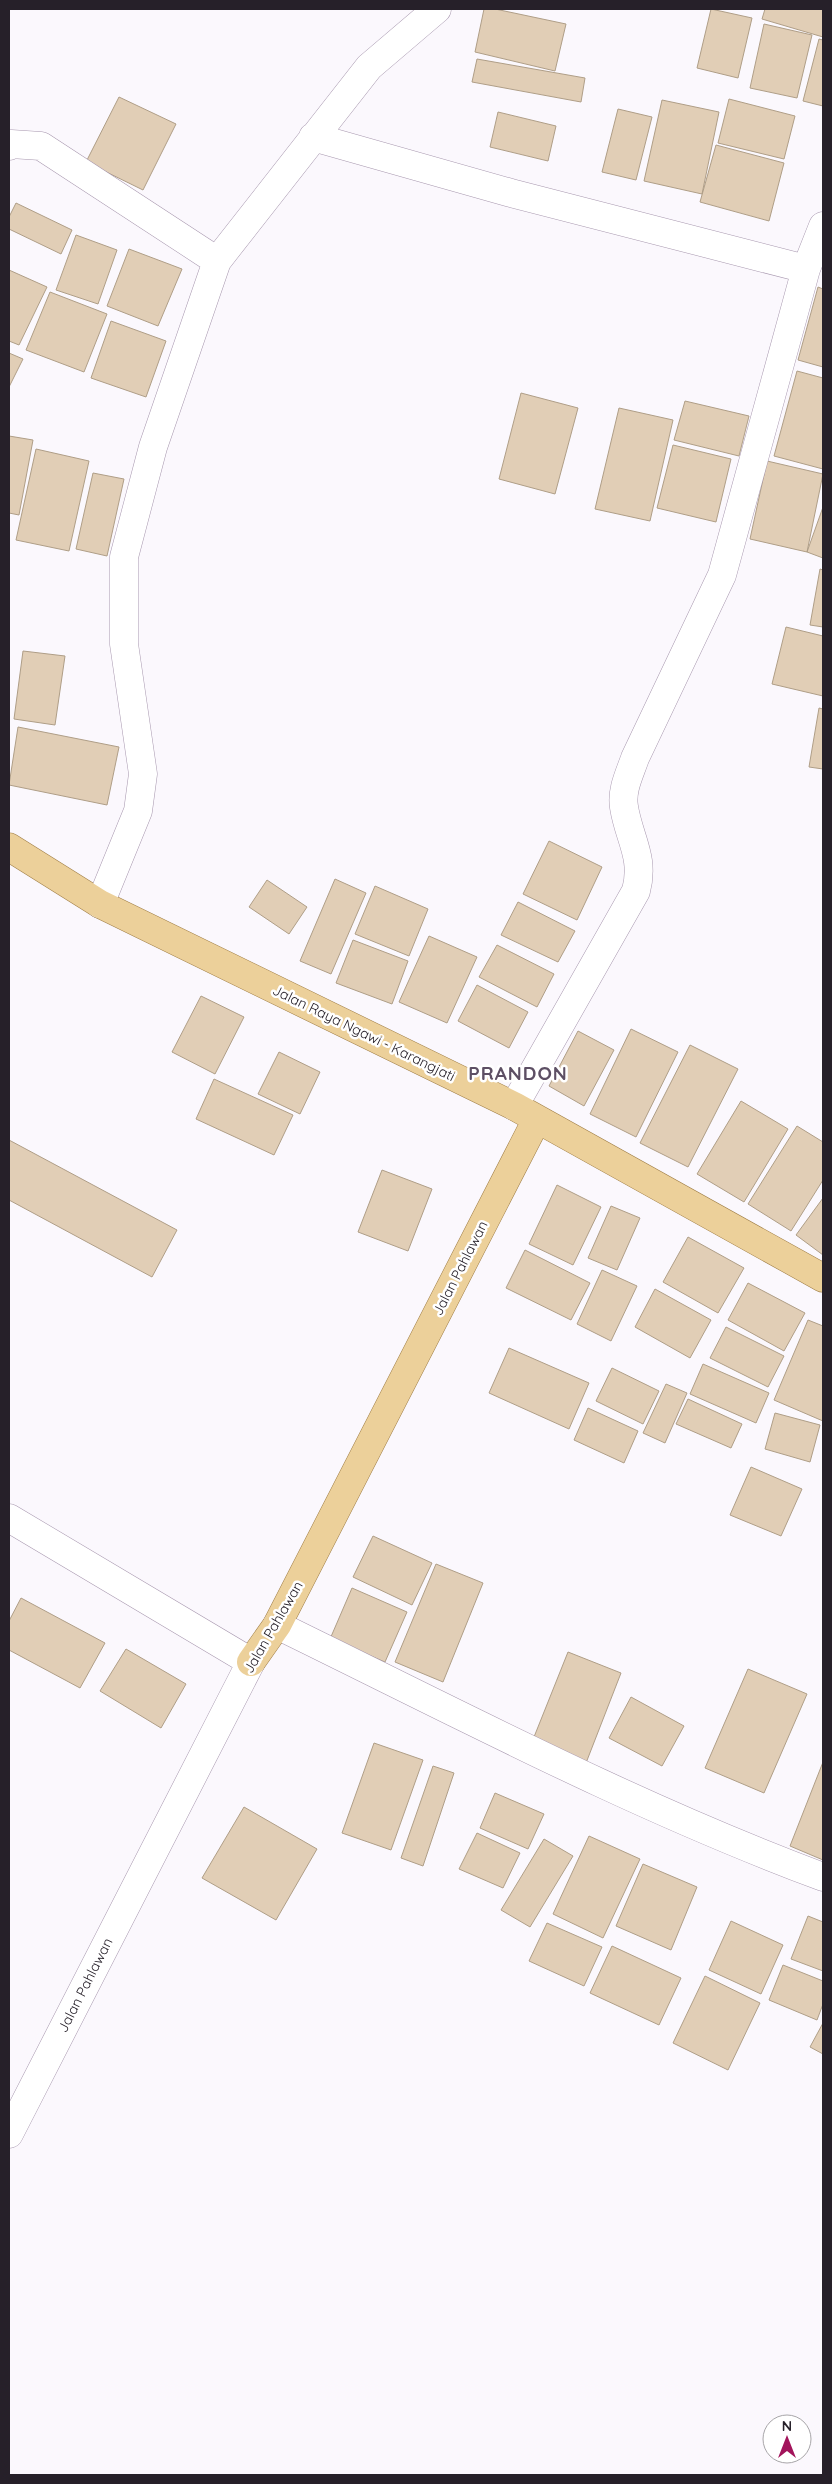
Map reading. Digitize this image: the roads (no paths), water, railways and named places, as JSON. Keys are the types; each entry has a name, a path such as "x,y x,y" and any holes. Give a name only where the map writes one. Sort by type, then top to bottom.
{"main road":[{"name":"Jalan Raya Ngawi - Karangjati","path":"9,847 100,904 526,1112 823,1278"},
{"name":"Jalan Pahlawan","path":"251,1662 277,1625 526,1112"}],"street":[{"path":"100,904 138,811 143,774 124,644 124,557 153,447 217,261 369,67 437,9"},
{"path":"313,137 511,193 806,269"},
{"path":"9,146 11,144 26,143 42,146 217,261"},
{"path":"526,1112 636,891 640,875 639,858 623,806 624,788 635,758 722,575 806,269 823,226"},
{"path":"9,1518 251,1662"},
{"path":"277,1625 586,1776 739,1845 823,1877"},
{"name":"Jalan Pahlawan","path":"9,2134 251,1662"}],"district":[{"name":"PRANDON","path":"518,1073"}]}
